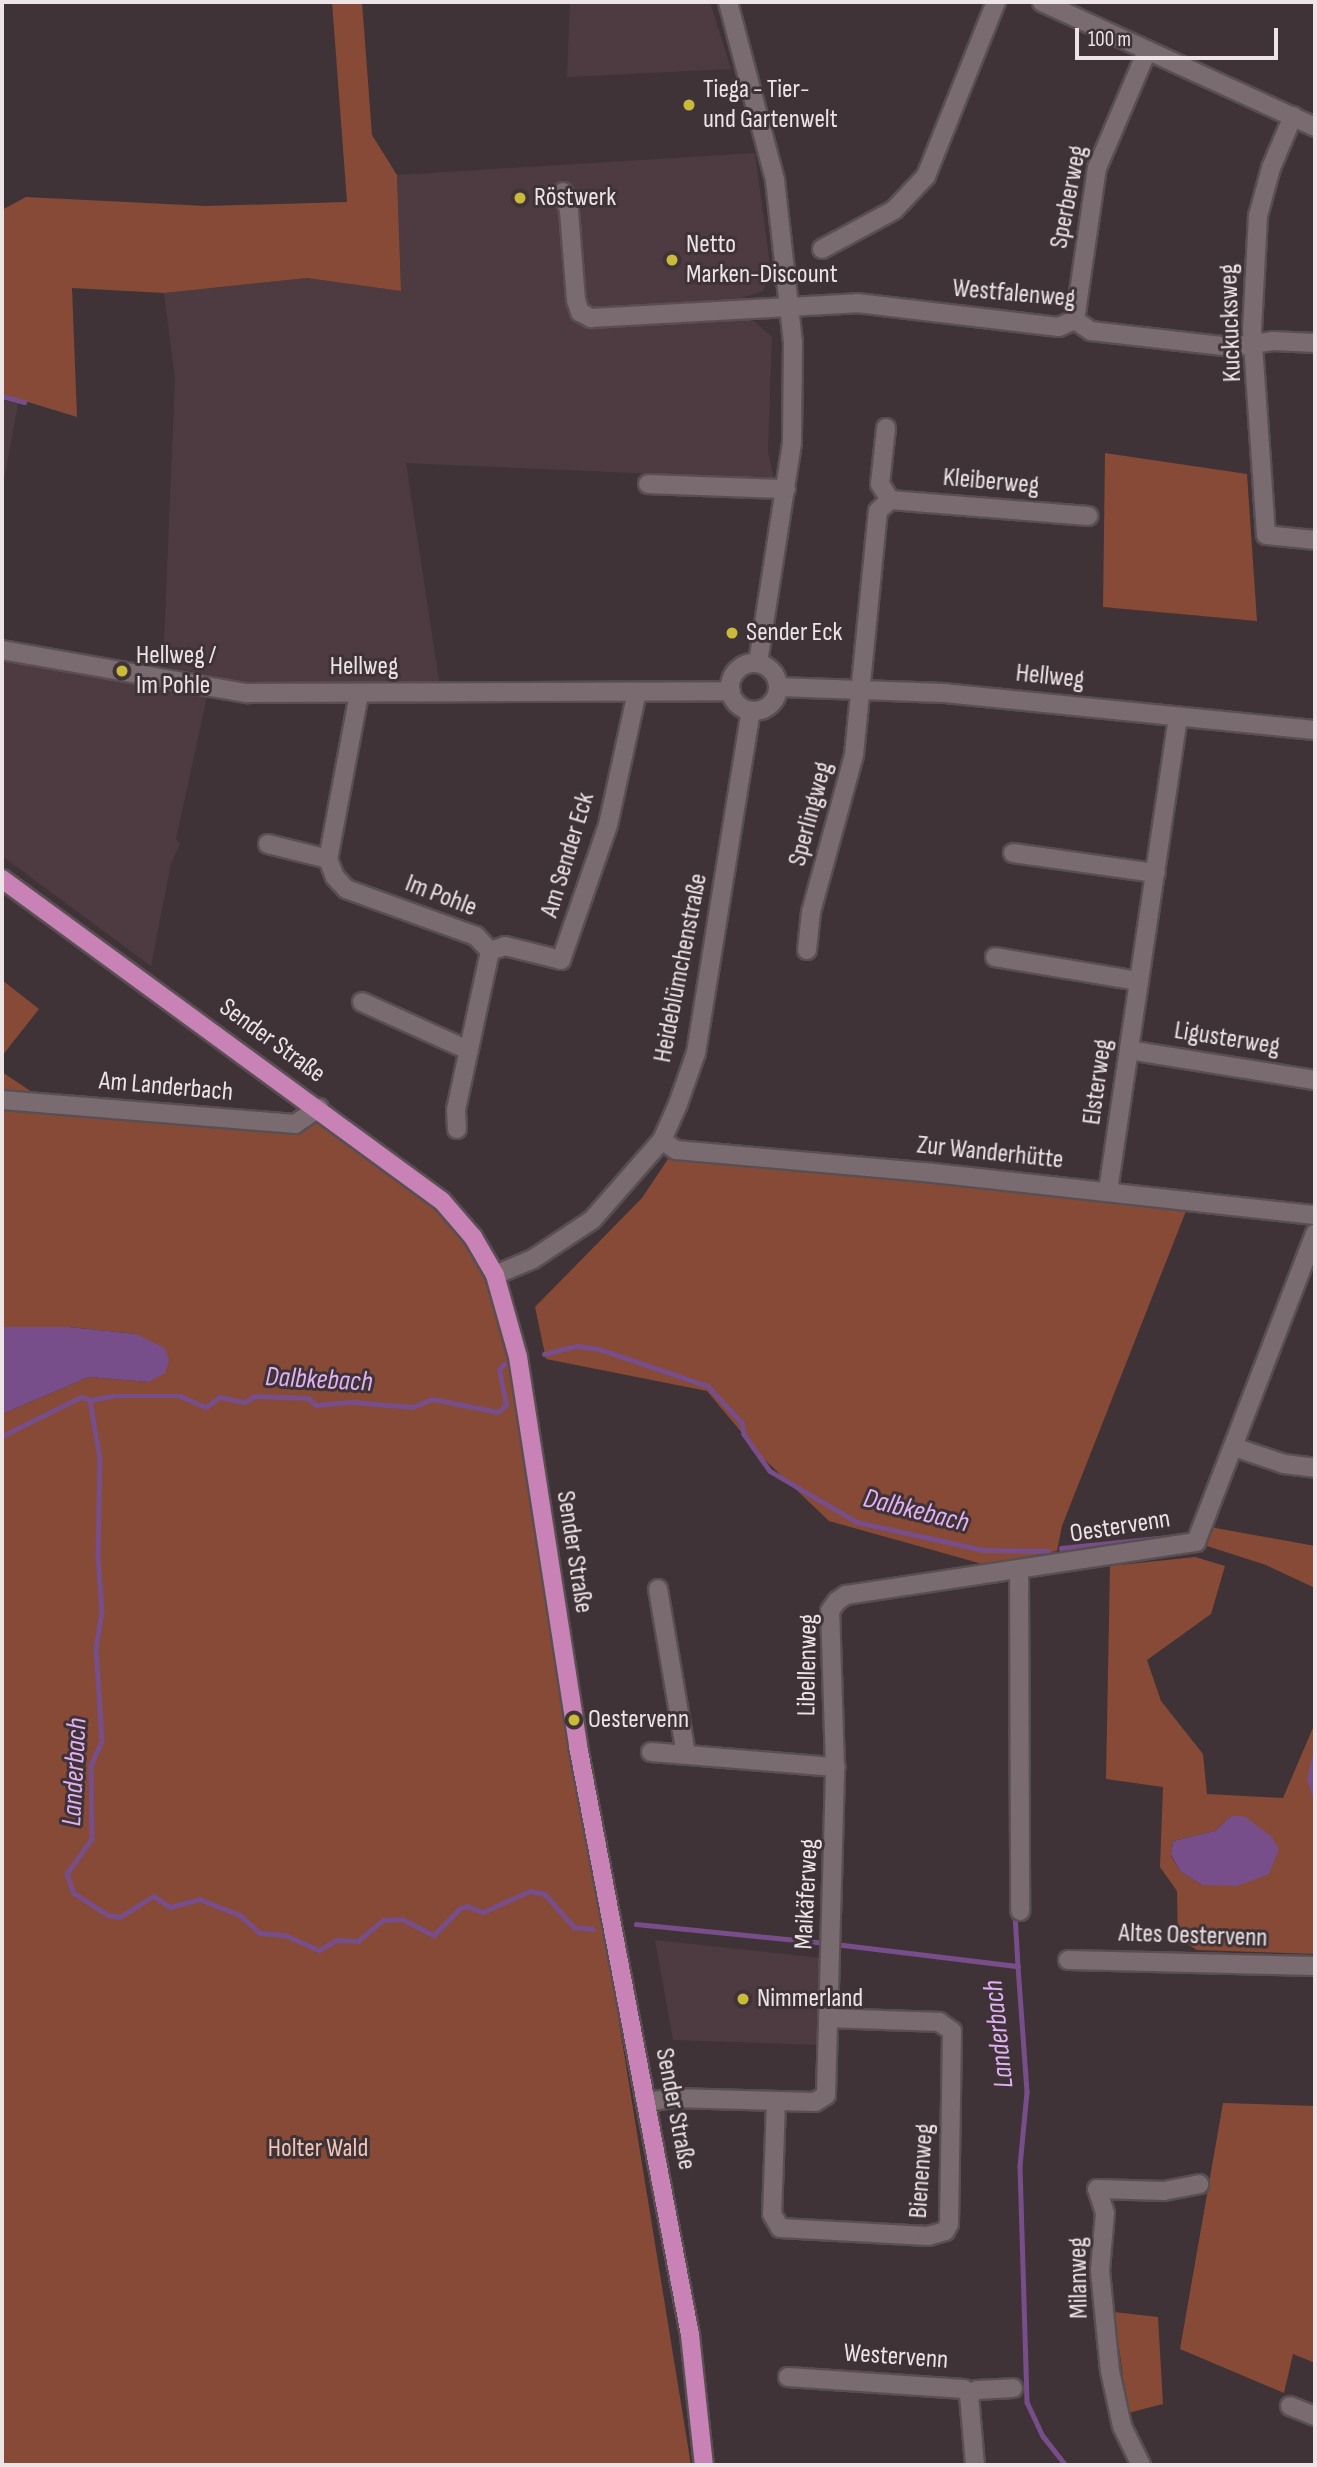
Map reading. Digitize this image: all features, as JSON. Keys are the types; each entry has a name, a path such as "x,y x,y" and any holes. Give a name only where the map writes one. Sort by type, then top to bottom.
{"main road":[{"name":"Sender Straße","path":"2,879 442,1200 473,1237 495,1275 518,1357 612,1936 648,2102 690,2335 704,2465"}],"street":[{"path":"728,2 765,129 783,222 791,305 795,401 786,489 758,663"},
{"path":"822,249 894,210 926,176 996,2"},
{"path":"1042,2 1315,127"},
{"name":"Sperberweg","path":"1074,320 1097,168 1147,51"},
{"name":"Kuckucksweg","path":"1293,116 1271,169 1258,216 1255,344 1266,535 1315,540"},
{"name":"Westfalenweg","path":"563,192 569,211 576,300 580,312 591,318 857,303 1059,327 1074,320 1091,331 1232,347 1315,343"},
{"path":"859,690 876,522 878,511 890,500 880,484 886,428"},
{"path":"648,484 786,489"},
{"name":"Kleiberweg","path":"890,500 1088,516"},
{"name":"Hellweg","path":"2,650 247,693 731,691"},
{"path":"758,663 772,672 778,687 773,702 751,711 738,704 731,691 737,670 758,663"},
{"name":"Hellweg","path":"778,687 944,693 1315,730"},
{"name":"Sperlingweg","path":"807,950 811,912 854,755 859,690"},
{"name":"Am Sender Eck","path":"490,951 505,946 561,960 608,825 637,692"},
{"path":"268,844 328,859 359,694"},
{"name":"Heideblümchenstraße","path":"495,1275 533,1259 592,1220 662,1140 696,1053 751,711"},
{"name":"Elsterweg","path":"1108,1191 1178,716"},
{"path":"1013,853 1156,873"},
{"name":"Im Pohle","path":"328,859 346,889 476,936 490,951 468,1050 457,1129"},
{"path":"995,957 1139,981"},
{"path":"362,1002 468,1050"},
{"name":"Ligusterweg","path":"1129,1050 1315,1080"},
{"name":"Am Landerbach","path":"2,1100 295,1124 319,1108"},
{"name":"Zur Wanderhütte","path":"662,1140 676,1150 1108,1191 1256,1212 1315,1215"},
{"name":"Oestervenn","path":"1020,1571 1196,1542 1315,1233"},
{"path":"1234,1447 1284,1464 1315,1468"},
{"path":"1020,1571 1020,1911"},
{"name":"Libellenweg","path":"835,1767 830,1611 837,1601 846,1595 1020,1571"},
{"path":"658,1589 687,1755"},
{"path":"651,1752 835,1767"},
{"name":"Maikäferweg","path":"648,2102 674,2098 815,2102 826,2095 835,1767"},
{"name":"Altes Oestervenn","path":"1068,1960 1315,1966"},
{"name":"Bienenweg","path":"776,2102 772,2214 780,2228 928,2236 945,2231 949,2224 953,2031 939,2022 829,2018"},
{"name":"Milanweg","path":"1141,2465 1122,2426 1110,2371 1100,2270 1105,2213 1097,2189 1114,2186 1164,2191 1199,2185"},
{"name":"Westervenn","path":"788,2377 957,2387 969,2395 975,2465"},
{"path":"969,2395 977,2390 1013,2388"},
{"path":"1290,2406 1315,2416"}],"shaded area":[{"path":"570,2 710,2 731,69 567,77"},
{"path":"755,153 771,272 763,291 729,302 604,308 617,327 732,319 754,321 772,337 768,451 774,479 406,463 440,687 248,682 163,666 175,379 164,293 307,278 401,291 397,175"},
{"path":"2,400 18,404 2,491"},
{"path":"2,660 207,697 176,839 180,844 171,863 151,966 2,856"},
{"path":"2,1327 69,1327 136,1334 165,1348 169,1360 165,1373 149,1382 89,1377 2,1414"},
{"path":"1315,1744 1315,1804 1307,1779"},
{"path":"1231,1816 1244,1816 1271,1836 1279,1849 1269,1874 1237,1886 1202,1885 1180,1871 1171,1855 1173,1841 1215,1831"},
{"name":"Nimmerland","path":"655,1940 822,1958 820,2045 673,2040"}],"green space":[{"path":"332,2 362,2 372,135 397,175 401,291 307,278 164,293 72,288 77,417 2,394 2,210 26,197 206,206 347,202"},
{"path":"1105,453 1247,474 1257,621 1103,607"},
{"path":"2,980 39,1009 2,1056"},
{"path":"2,1072 44,1100 2,1096"},
{"name":"Holter Wald","path":"2,1107 300,1134 323,1117 438,1206 468,1241 491,1278 505,1321 691,2465 2,2465 2,1414 89,1377 149,1382 136,1334 69,1327 2,1327"},
{"path":"670,1156 1186,1211 1062,1526 1057,1551 986,1565 829,1521 763,1458 707,1391 546,1359 535,1307 642,1198"},
{"path":"1210,1527 1315,1546 1315,1588 1266,1565 1207,1546"},
{"path":"1195,1557 1225,1566 1211,1614 1147,1660 1161,1701 1203,1754 1207,1794 1283,1798 1315,1723 1315,1954 1197,1950 1178,1938 1177,1891 1160,1867 1163,1787 1106,1779 1110,1566","holes":["1231,1816 1271,1836 1202,1885 1180,1871 1171,1856 1173,1841 1215,1831"]},
{"path":"1223,2103 1315,2106 1315,2363 1293,2354 1284,2393 1180,2349"},
{"path":"1114,2312 1158,2317 1163,2404 1128,2413"}],"waterway":[{"path":"2,396 24,402"},
{"name":"Dalbkebach","path":"544,1354 577,1346 599,1349 708,1386 742,1423 744,1434 770,1471 857,1522 983,1550 1048,1551"},
{"name":"Dalbkebach","path":"90,1400 112,1396 181,1396 206,1407 220,1397 244,1402 256,1396 308,1398 316,1405 353,1402 412,1407 433,1399 498,1412 506,1405 499,1370 504,1364"},
{"name":"Landerbach","path":"2,1436 81,1397 90,1400 100,1459 98,1557 102,1611 96,1648 102,1741 91,1766 92,1839 67,1874 74,1893 108,1915 120,1917 154,1896 170,1907 199,1899 240,1915 260,1933 285,1935 319,1950 337,1940 358,1941 383,1920 402,1919 434,1935 459,1909 467,1906 483,1912 530,1891 545,1894 574,1927 593,1929"},
{"name":"Dalbkebach","path":"1061,1548 1180,1536"},
{"path":"1015,1914 1018,1966"},
{"name":"Landerbach","path":"636,1924 826,1943"},
{"name":"Landerbach","path":"835,1944 1018,1966 1027,2092 1020,2166 1027,2402 1043,2436 1066,2465"}],"place":[{"name":"Tiega - Tier- und Gartenwelt","path":"689,105"},
{"name":"Röstwerk","path":"520,198"},
{"name":"Netto Marken-Discount","path":"672,260"},
{"name":"Sender Eck","path":"732,633"},
{"name":"Hellweg / Im Pohle","path":"122,671"},
{"name":"Oestervenn","path":"574,1720"},
{"name":"Nimmerland","path":"743,1999"}]}
